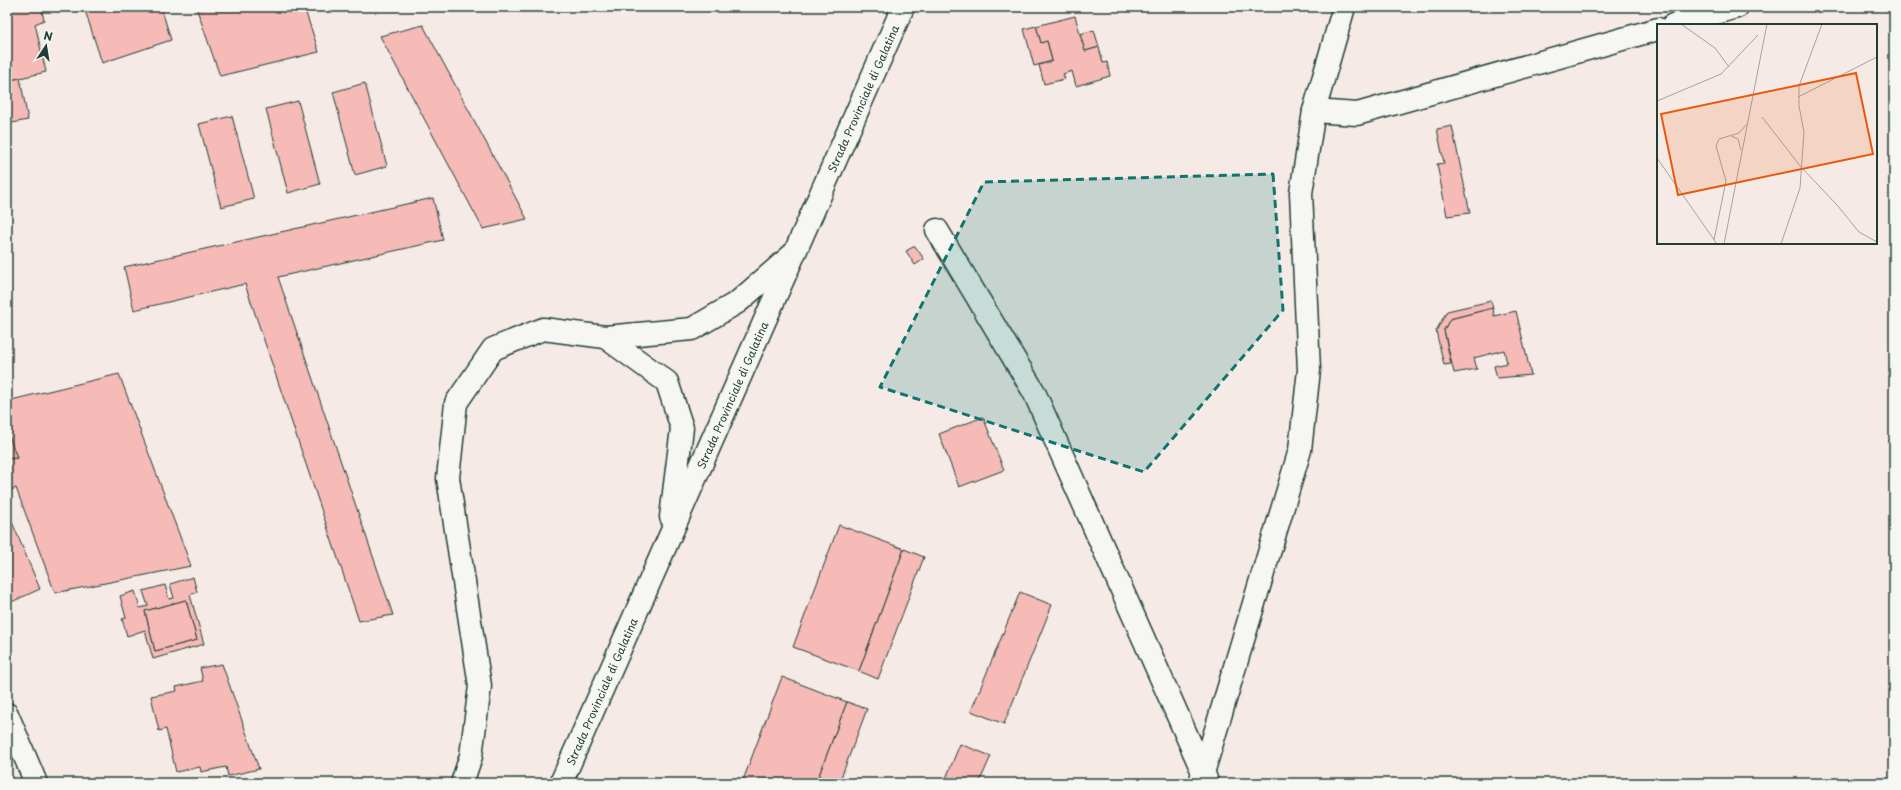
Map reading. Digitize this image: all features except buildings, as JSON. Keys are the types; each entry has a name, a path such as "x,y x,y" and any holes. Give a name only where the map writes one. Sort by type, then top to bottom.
{"main road":[{"name":"Strada Provinciale di Galatina","path":"561,783 903,7"},
{"path":"1204,780 1300,450 1309,370 1301,193 1314,111 1344,7"},
{"path":"1678,24 1737,7"},
{"path":"1314,111 1357,114 1657,29"},
{"path":"936,230 1034,392 1204,780"},
{"path":"462,783 471,756 480,686 448,478 456,403 493,349 543,329 605,337 692,329 738,302 796,252"},
{"path":"605,337 667,382 682,428 668,540"},
{"path":"7,714 36,783"}],"highlighted area":[{"path":"1273,174 1283,310 1144,472 880,387 984,182"}]}
